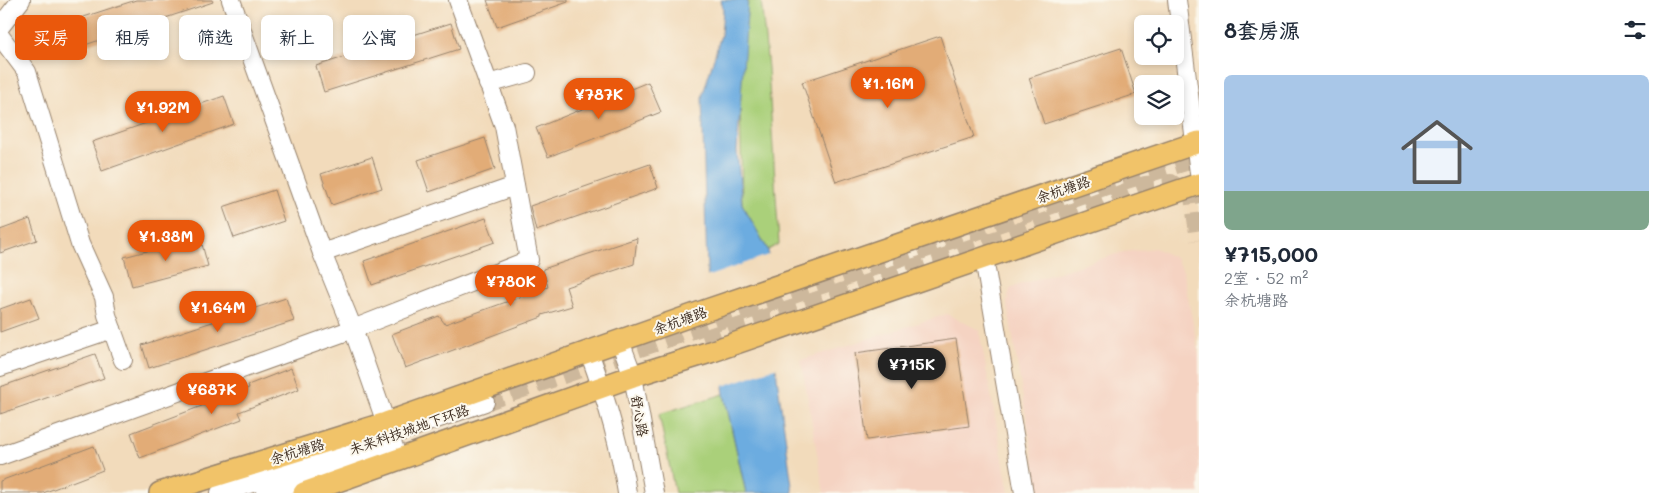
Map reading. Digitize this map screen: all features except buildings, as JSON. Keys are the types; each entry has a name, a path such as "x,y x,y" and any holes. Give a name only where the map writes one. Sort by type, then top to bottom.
{"main road":[{"name":"余杭塘路","path":"160,493 386,423 707,310 1197,143"},
{"path":"304,493 633,376 710,352 1199,184"}],"street":[{"path":"0,27 21,0"},
{"path":"231,0 322,253 353,329 386,423"},
{"path":"0,456 353,329 529,260 504,126 458,0"},
{"path":"1178,0 1197,143 1199,173"},
{"path":"0,36 27,72 80,244 104,297 107,315 123,360"},
{"path":"488,84 527,73"},
{"path":"322,253 515,186"},
{"path":"984,258 1024,493"},
{"path":"0,367 112,329"},
{"name":"舒心路","path":"620,341 633,376 654,493"},
{"name":"舒心路","path":"589,352 602,387 622,456 627,493"},
{"name":"未来科技城地下环路","path":"220,493 487,408 265,493"}],"shaded area":[{"path":"1155,248 1175,258 1183,271 1199,356 1199,493 1039,493 1007,302 1010,289 1123,252"},
{"path":"947,314 979,330 1009,493 824,493 801,360"}],"green space":[{"path":"748,0 761,0 768,68 779,244 768,250 742,204 740,92"},
{"path":"724,394 746,493 675,493 659,414"}],"water":[{"path":"721,0 748,0 737,151 742,204 768,250 777,377 793,493 746,493 724,394 707,270 702,97 721,35 723,10"}],"pier":[{"path":"771,254 778,367 720,387 706,277"}],"tunnel":[{"path":"485,402 1104,187 1199,158"},
{"path":"703,339 1015,233 1145,185 1171,183 1188,194"},
{"path":"1199,188 1193,197 1199,240"}]}
